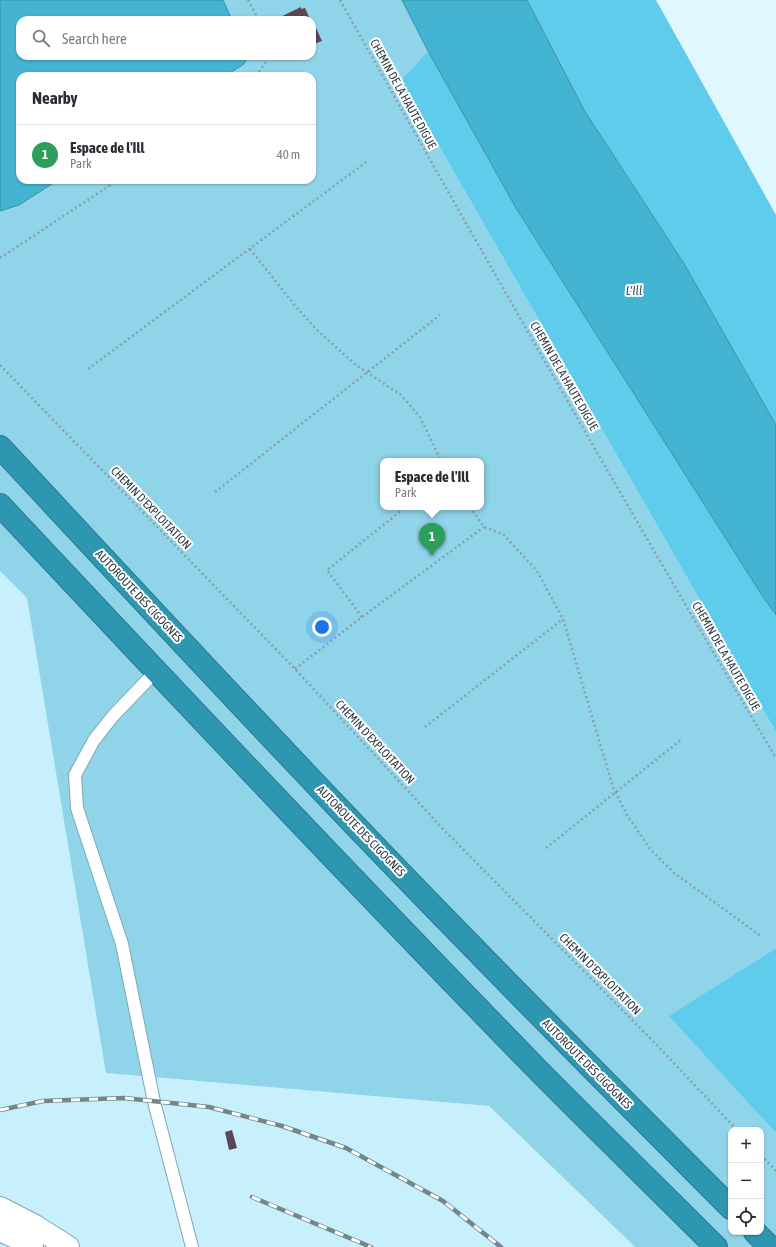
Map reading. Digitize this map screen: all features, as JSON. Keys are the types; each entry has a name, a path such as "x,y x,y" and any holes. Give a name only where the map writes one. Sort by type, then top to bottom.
{"highway":[{"name":"AUTOROUTE DES CIGOGNES","path":"0,447 369,840 565,1042 728,1205"},
{"path":"0,505 156,671 534,1065 716,1247"},
{"path":"758,1235 770,1247"}],"main road":[{"path":"0,1208 35,1226 68,1247"},
{"path":"0,1230 24,1241 32,1247"}],"lane":[{"path":"156,671 113,716 94,740 75,775 77,808 122,944 154,1102 192,1247"}],"path":[{"path":"248,0 257,16"},
{"name":"CHEMIN DE LA HAUTE DIGUE","path":"340,0 498,280 707,643 776,758"},
{"path":"259,72 266,62 266,60"},
{"path":"88,369 369,160"},
{"path":"0,258 112,184"},
{"path":"250,249 297,308 320,332 366,373 401,394 420,417 440,458"},
{"path":"214,492 440,315"},
{"name":"CHEMIN D'EXPLOITATION","path":"0,365 295,668 444,830 652,1040 734,1127"},
{"path":"362,617 327,570 402,510"},
{"path":"472,510 484,527 503,534 536,571 563,619 616,792 627,815 650,849 673,872 762,937"},
{"path":"295,668 484,527"},
{"path":"425,727 563,619"},
{"path":"546,848 682,740"},
{"path":"764,1158 776,1171"}],"shaded area":[{"path":"0,0 481,0 428,51 401,80 776,732 776,948 670,1016 776,1133 776,1247 635,1247 489,1106 106,1073 27,598 0,571"},
{"path":"527,0 656,0 776,215 776,425 683,262 584,110"},
{"path":"428,51 516,208 763,597 776,615 776,732 401,80"},
{"path":"0,571 27,598 46,710 123,1075 489,1106 635,1247 0,1247"},
{"path":"776,948 776,1133 669,1016"}],"water":[{"path":"0,0 223,0 230,16 16,16 16,60 246,60 244,64 231,72 16,72 16,184 52,184 19,205 0,211"},
{"name":"L'Ill","path":"402,0 527,0 584,110 683,262 776,425 776,615 763,597 516,208 428,51"}],"building":[{"path":"301,7 301,9 305,8 309,16 282,16"},
{"path":"316,28 322,41 316,43"},
{"path":"232,1130 237,1148 229,1150 225,1132"}],"railway":[{"path":"0,1110 43,1101 124,1098 209,1107 282,1126 346,1148 443,1201 501,1247"},
{"path":"252,1197 371,1247"}],"place":[{"name":"Espace de l'Ill","path":"432,556"}]}
